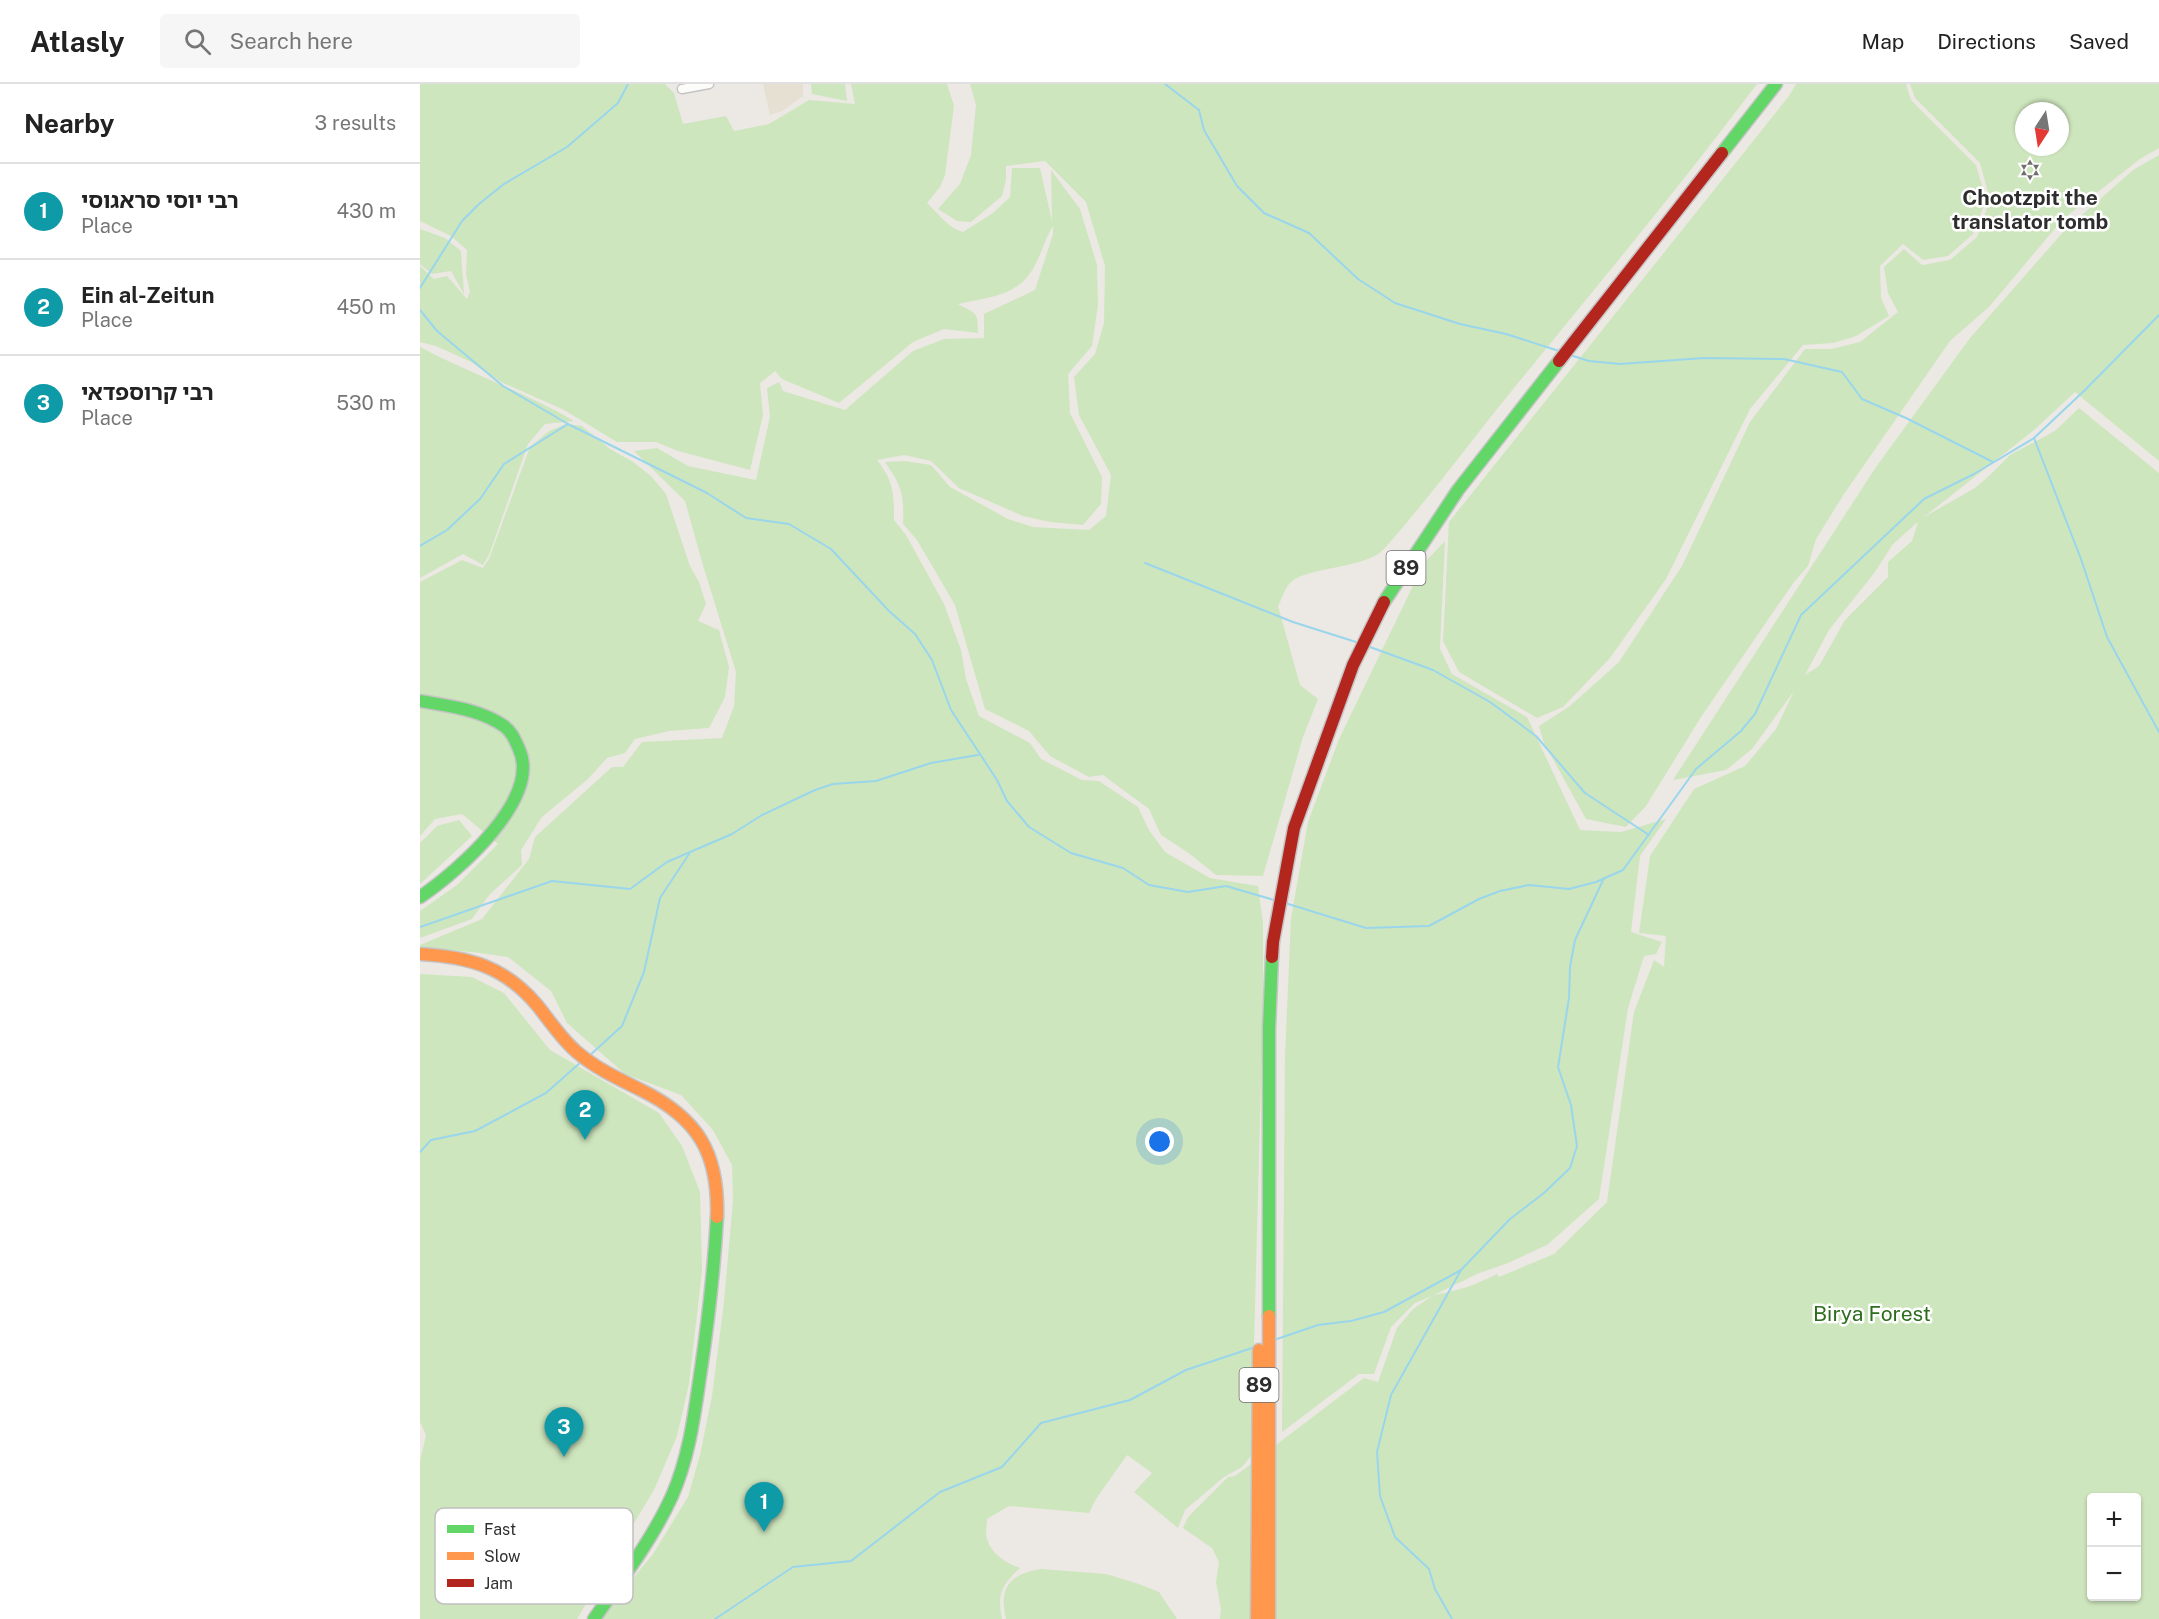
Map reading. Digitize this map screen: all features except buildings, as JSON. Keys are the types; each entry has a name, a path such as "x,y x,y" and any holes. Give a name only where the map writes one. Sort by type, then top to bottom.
{"main road":[{"name":"89","path":"1269,1619 1269,1028 1273,942 1294,828 1353,665 1385,601 1458,490 1776,84"},
{"path":"420,701 494,720 513,734 522,753 524,770 520,788 500,822 466,862 442,884 420,897"},
{"path":"420,954 466,960 507,976 579,1054 602,1069 668,1104 682,1115 704,1142 712,1164 717,1190 717,1217 707,1328 689,1442 681,1475 666,1508 633,1563"},
{"name":"89","path":"1257,1619 1259,1320 1269,1152"},
{"path":"594,1619 604,1604"}],"street":[{"path":"682,89 709,84"}],"shaded area":[{"path":"763,84 803,84 803,96 782,111 770,115"}],"green space":[{"path":"420,84 665,84 674,93 683,124 726,116 734,131 769,124 809,100 855,104 851,84 947,84 954,106 945,175 940,187 927,203 944,220 963,232 993,213 1010,197 1012,168 1040,168 1052,221 1051,170 1080,209 1097,265 1098,305 1092,346 1068,374 1070,413 1102,477 1101,504 1083,525 1050,522 1023,516 959,488 931,461 904,455 877,460 892,488 894,520 906,535 944,604 961,650 966,679 979,716 1030,743 1041,759 1082,780 1099,781 1138,807 1149,830 1165,852 1210,878 1258,886 1263,923 1263,1007 1251,1456 1242,1467 1224,1477 1185,1510 1178,1528 1134,1492 1152,1473 1127,1455 1096,1499 1089,1513 1009,1506 987,1519 986,1537 992,1549 1004,1561 1020,1568 1002,1590 1000,1603 1002,1619 599,1619 611,1604 633,1604 633,1578 653,1554 688,1497 700,1455 712,1396 724,1302 733,1200 732,1165 713,1130 681,1095 625,1074 567,1023 551,991 508,957 420,948 420,945 482,919 529,859 535,837 612,767 623,767 642,742 722,738 734,706 736,672 685,501 634,451 657,448 688,466 756,480 770,417 767,388 779,382 783,391 845,410 913,351 944,339 984,338 984,314 1035,290 1053,234 1053,226 1035,265 1021,284 1002,294 958,304 975,314 978,333 944,329 913,342 839,403 782,379 775,371 760,383 763,415 750,470 678,451 656,442 617,442 564,410 501,382 471,362 436,346 420,342 420,266 434,279 447,276 467,299 470,292 466,274 467,250 451,236 420,221"},
{"path":"811,84 845,84 847,101 812,94"},
{"path":"970,84 1757,84 1639,235 1384,549 1376,556 1365,560 1300,577 1287,587 1278,606 1300,685 1318,699 1303,737 1263,876 1216,875 1161,835 1149,809 1103,775 1089,777 1050,756 1029,731 985,709 955,605 917,540 903,524 901,491 885,462 904,461 931,465 950,487 1008,519 1033,527 1089,530 1106,516 1111,475 1079,415 1074,377 1095,354 1104,323 1105,266 1086,202 1045,161 1006,166 1006,180 1002,196 971,222 957,221 938,209 960,184 971,155 976,105"},
{"path":"1796,84 1906,84 1911,100 1976,165 1986,200 1973,234 1948,256 1923,260 1903,244 1880,266 1881,298 1889,316 1856,336 1833,343 1803,345 1750,409 1666,579 1610,658 1563,707 1537,718 1459,672 1443,641 1449,522 1789,96"},
{"path":"1910,84 2159,84 2159,148 2140,159 2063,219 1989,307 1950,341 1844,494 1816,539 1808,566 1794,582 1701,717 1646,806 1626,827 1586,819 1544,743 1539,726 1570,706 1619,662 1682,566 1750,422 1805,349 1831,349 1860,342 1898,312 1888,293 1884,267 1904,249 1922,265 1950,260 1977,237 1990,200 1980,163 1915,98"},
{"name":"Birya Forest","path":"2159,155 2159,461 2075,392 2034,430 1924,517 1975,488 2010,455 2055,431 2079,408 2159,473 2159,1619 1220,1619 1221,1609 1216,1582 1219,1562 1212,1548 1183,1528 1188,1517 1228,1477 1235,1476 1364,1378 1378,1382 1397,1328 1413,1309 1432,1296 1415,1303 1391,1327 1374,1374 1359,1374 1282,1432 1285,1056 1291,918 1308,822 1339,739 1424,563 1445,541 1440,649 1452,674 1527,717 1580,830 1621,832 1666,819 1640,856 1631,932 1662,942 1656,954 1644,956 1628,1008 1599,1199 1547,1245 1477,1274 1434,1295 1466,1287 1497,1274 1499,1277 1554,1254 1607,1202 1634,1012 1654,960 1664,967 1666,936 1639,933 1650,856 1694,789 1745,766 1776,729 1794,691 1752,749 1726,770 1673,780 1876,467 1970,338 2065,230 2133,170","holes":["1918,522 1912,541 1888,562 1888,577 1845,620 1819,666 1805,675 1829,630 1875,572 1893,544"]},
{"path":"420,229 445,238 461,251 464,294 451,271 432,274 420,264"},
{"path":"420,347 574,421 545,424 528,444 489,555 483,565 463,554 420,578"},
{"path":"566,424 582,426 610,449 651,476 666,494 690,566 699,582 706,604 698,621 719,630 729,667 725,697 709,728 669,731 635,739 625,753 607,758 588,779 542,817 521,850 522,865 489,895 472,919 420,938 420,911 457,885 498,844 462,814 435,819 420,836 420,582 462,560 483,568 489,559 530,447 549,431"},
{"path":"459,820 472,836 420,884 420,843 437,826"},
{"path":"420,974 472,977 504,993 550,1050 659,1113 682,1146 700,1192 702,1271 689,1384 677,1436 655,1488 633,1525 633,1508 435,1508 435,1604 586,1604 577,1619 420,1619 420,1461 426,1435 420,1422"},
{"path":"1041,1569 1106,1574 1139,1584 1159,1592 1177,1619 1006,1619 1004,1598 1009,1584 1022,1574"}],"waterway":[{"path":"420,288 462,221 479,204 504,184 567,147 618,103 628,84"},
{"path":"1165,84 1199,110 1204,130 1237,186 1264,213 1309,233 1358,279 1395,303 1460,324 1506,334 1559,351"},
{"path":"420,310 437,331 503,386 568,424 707,493 746,518 789,524 831,549 889,611 915,634 932,660 951,710 997,780 1007,801 1029,827 1071,853 1123,868 1149,885 1188,892 1226,886 1274,900"},
{"path":"1285,903 1366,928 1429,926 1479,899 1500,891 1529,885 1569,889 1596,882 1623,870 1696,769 1741,731 1755,714 1801,615 1924,499 1974,474 2034,438 2159,315"},
{"path":"1570,355 1589,361 1620,364 1704,358 1784,359 1842,372 1862,399 1906,418 1993,462"},
{"path":"420,546 447,530 480,499 504,464 568,424"},
{"path":"2034,438 2081,559 2107,637 2159,732"},
{"path":"1145,563 1293,622 1356,642"},
{"path":"1370,647 1433,670 1490,702 1536,736 1585,793 1649,835"},
{"path":"420,927 552,881 630,889 667,862 732,834 762,815 815,790 833,784 876,781 931,763 978,755"},
{"path":"589,1056 622,1026 644,972 660,898 689,854"},
{"path":"1452,1619 1435,1589 1429,1569 1395,1537 1380,1496 1377,1452 1391,1395 1461,1270 1510,1219 1544,1193 1570,1168 1577,1146 1571,1105 1558,1067 1575,940 1604,878"},
{"path":"420,1152 431,1140 475,1131 546,1093 582,1061"},
{"path":"1274,1340 1318,1325 1351,1321 1384,1312 1461,1270"},
{"path":"715,1619 793,1567 851,1561 940,1492 1002,1467 1041,1423 1130,1400 1186,1370 1255,1347"}],"traffic: fast":[{"path":"1722,153 1776,84"},
{"path":"1384,602 1458,490 1559,361"},
{"path":"420,701 474,712 495,720 504,726 518,746 523,769 518,790 508,811 492,832 474,852 420,897"},
{"path":"1269,1316 1269,1028 1272,957"},
{"path":"633,1563 672,1496 687,1452 703,1356 717,1217"},
{"path":"594,1619 604,1604"}],"traffic: slow":[{"path":"420,954 470,961 512,981 525,992 572,1048 585,1059 661,1101 677,1113 691,1126 709,1156 717,1194 717,1217"},
{"path":"1269,1316 1269,1619"},
{"path":"1257,1619 1259,1350"}],"traffic: jam":[{"path":"1559,361 1722,153"},
{"path":"1272,957 1294,828 1353,665 1384,602"}],"place":[{"name":"Chootzpit the translator tomb","path":"2030,170"},
{"name":"Ein al-Zeitun","path":"585,1140"},
{"name":"רבי קרוספדאי","path":"564,1457"},
{"name":"רבי יוסי סראגוסי","path":"764,1532"}]}
